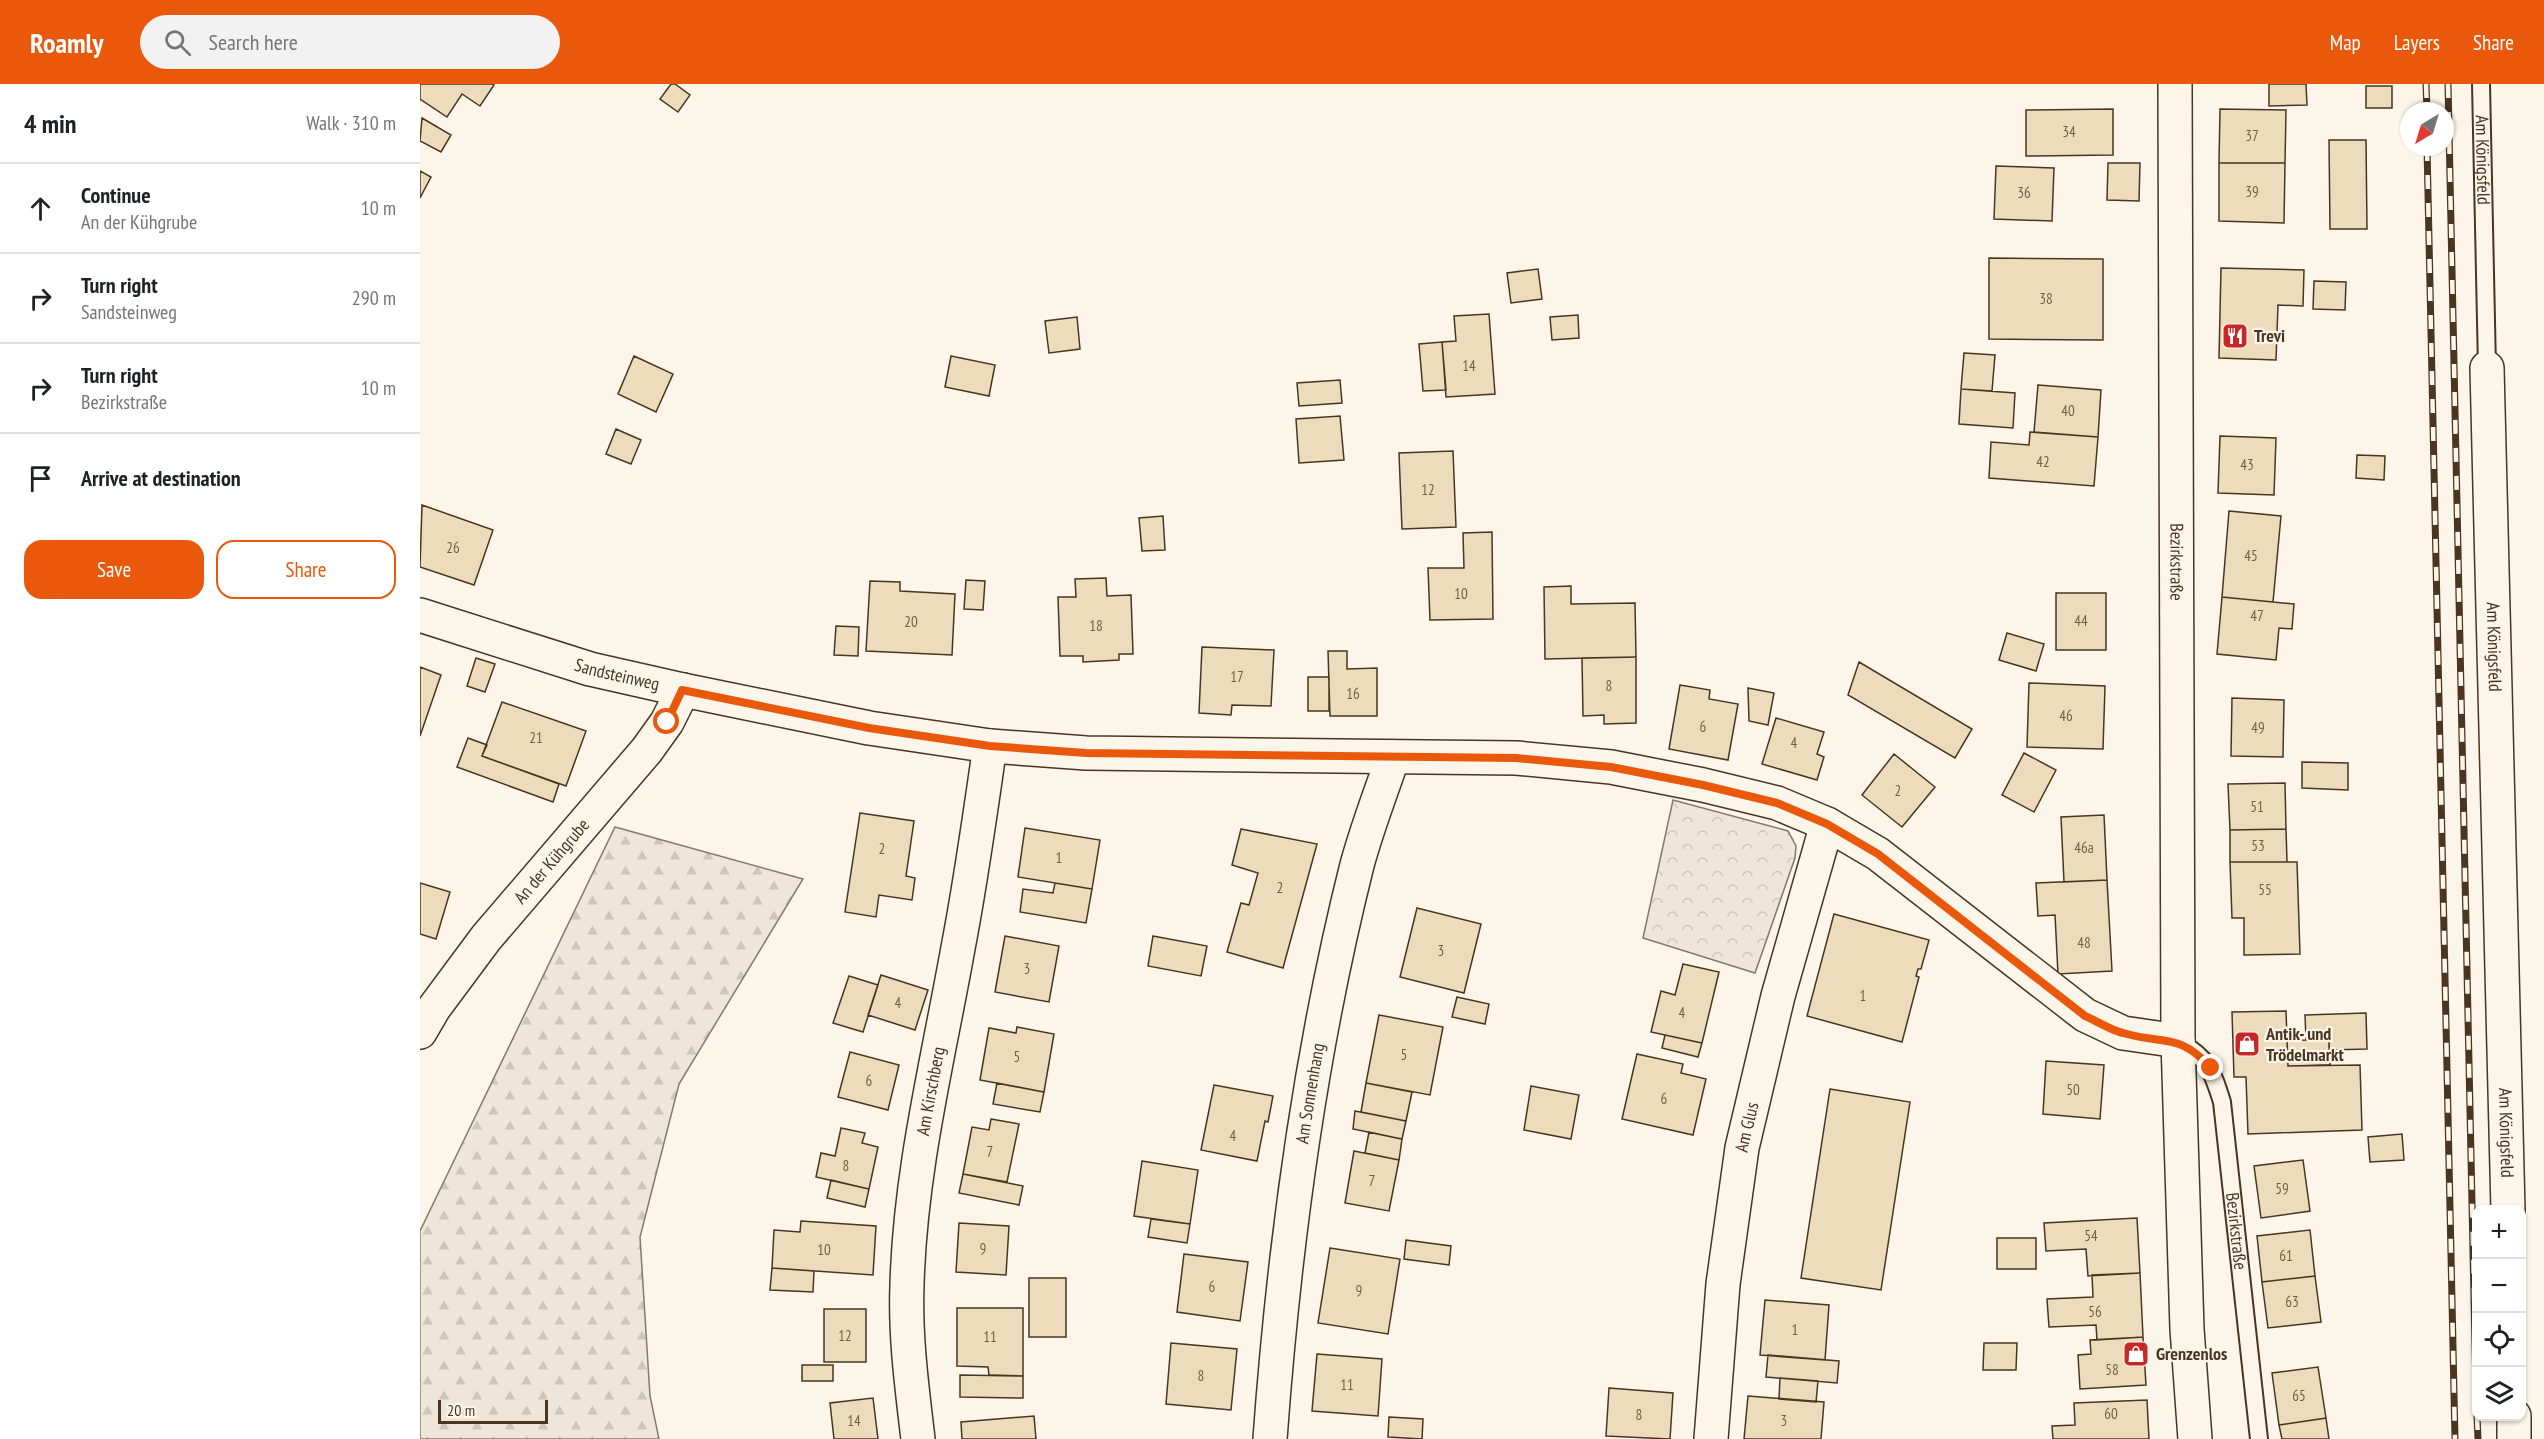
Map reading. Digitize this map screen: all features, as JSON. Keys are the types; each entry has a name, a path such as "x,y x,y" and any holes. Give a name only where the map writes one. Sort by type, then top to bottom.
{"street":[{"name":"Bezirkstraße","path":"2175,84 2178,1041 2187,1329 2195,1439"},
{"name":"Am Königsfeld","path":"2487,368 2508,1205"},
{"name":"Sandsteinweg","path":"420,615 590,669 869,728 990,746 1086,753 1516,758 1611,767 1703,785 1777,803 1827,824 1878,854 2085,1016 2123,1033 2178,1041"},
{"name":"An der Kühgrube","path":"420,1032 434,1008 486,938 647,750 667,722 682,690"},
{"name":"Am Kirschberg","path":"918,1439 909,1363 906,1286 911,1222 925,1116 959,948 990,746"},
{"name":"Am Sonnenhang","path":"1270,1439 1277,1346 1297,1181 1326,1005 1358,863 1393,757"},
{"name":"Am Glus","path":"1711,1439 1723,1284 1742,1148 1778,996 1827,824"},
{"path":"2514,1421 2514,1439"}],"lane":[{"name":"Am Königsfeld","path":"2481,84 2487,368"},
{"name":"Bezirkstraße","path":"2178,1041 2197,1052 2211,1068 2223,1102 2259,1439"}],"green space":[{"path":"1673,800 1788,831 1796,846 1795,858 1755,973 1643,938"},
{"path":"615,827 803,879 679,1084 640,1237 650,1396 659,1439 420,1439 420,1231"}],"building":[{"path":"420,84 494,85 480,106 462,94 447,117 420,99"},
{"path":"671,84 675,84 690,95 678,112 660,99"},
{"path":"2269,84 2306,84 2307,105 2269,106"},
{"path":"2366,86 2392,86 2392,108 2366,108"},
{"path":"2113,109 2113,155 2026,156 2026,110"},
{"path":"2220,109 2286,110 2285,163 2219,163"},
{"path":"422,118 451,135 441,152 420,141"},
{"path":"2329,140 2366,140 2367,229 2330,229"},
{"path":"2108,163 2140,163 2139,201 2107,200"},
{"path":"2219,163 2285,163 2284,223 2219,221"},
{"path":"1996,166 2054,168 2052,221 1994,219"},
{"path":"420,171 431,177 420,198"},
{"path":"1989,258 2103,259 2103,340 1989,339"},
{"path":"2221,268 2304,270 2303,306 2278,305 2276,360 2219,358"},
{"path":"1538,269 1542,299 1511,303 1507,273"},
{"path":"2314,281 2346,282 2345,310 2313,309"},
{"path":"1489,314 1495,394 1446,397 1442,342 1456,341 1454,316"},
{"path":"1578,315 1579,338 1552,340 1550,317"},
{"path":"1077,317 1080,349 1049,353 1045,321"},
{"path":"1442,342 1446,390 1423,391 1419,344"},
{"path":"1964,353 1995,355 1992,391 1961,389"},
{"path":"634,356 673,374 656,412 618,394"},
{"path":"951,356 995,365 989,396 945,387"},
{"path":"1340,380 1342,403 1299,406 1297,383"},
{"path":"2038,385 2101,390 2098,437 2034,432"},
{"path":"1961,389 2015,393 2013,428 1959,424"},
{"path":"1340,416 1344,460 1299,463 1296,419"},
{"path":"616,429 641,440 631,464 606,454"},
{"path":"2030,432 2098,437 2094,486 1989,478 1991,442 2029,445"},
{"path":"2220,436 2276,438 2274,495 2218,493"},
{"path":"1453,451 1456,527 1402,529 1399,453"},
{"path":"2357,455 2385,456 2384,480 2356,478"},
{"path":"422,505 493,530 474,585 420,567"},
{"path":"2229,511 2281,516 2273,602 2222,597"},
{"path":"1163,516 1165,550 1142,551 1139,518"},
{"path":"1492,532 1493,619 1430,620 1428,568 1464,568 1463,533"},
{"path":"1106,578 1107,596 1131,595 1133,654 1119,654 1119,660 1083,662 1083,656 1060,656 1058,597 1076,597 1075,579"},
{"path":"966,580 985,581 983,610 964,609"},
{"path":"870,581 900,582 900,591 955,594 952,655 866,651"},
{"path":"1571,586 1571,604 1635,603 1636,657 1545,659 1544,587"},
{"path":"2056,593 2106,593 2106,650 2056,650"},
{"path":"2222,597 2294,604 2292,629 2279,628 2276,660 2217,654"},
{"path":"836,626 859,627 858,656 834,655"},
{"path":"2007,633 2044,644 2036,671 1999,660"},
{"path":"1202,647 1274,650 1271,706 1232,705 1231,715 1199,713"},
{"path":"1328,651 1347,651 1347,669 1377,668 1377,716 1330,716"},
{"path":"1636,657 1636,723 1604,724 1604,715 1583,716 1582,658"},
{"path":"476,658 495,664 485,692 467,686"},
{"path":"1859,662 1972,729 1955,758 1848,695"},
{"path":"420,667 441,675 420,736"},
{"path":"1308,677 1329,677 1329,711 1308,711"},
{"path":"2029,683 2105,686 2103,749 2027,747"},
{"path":"1680,685 1710,690 1709,699 1738,704 1728,760 1669,749"},
{"path":"1748,688 1774,693 1768,725 1749,721"},
{"path":"2232,698 2284,700 2283,757 2231,756"},
{"path":"502,702 586,731 566,786 482,756"},
{"path":"1776,718 1824,732 1817,754 1824,757 1817,780 1762,764"},
{"path":"468,738 487,745 482,756 559,784 553,802 457,767"},
{"path":"2024,753 2056,770 2034,812 2002,795"},
{"path":"1894,754 1935,787 1902,827 1862,795"},
{"path":"2302,762 2348,763 2348,790 2302,788"},
{"path":"2285,783 2286,829 2230,830 2228,784"},
{"path":"860,813 914,821 906,876 915,878 912,900 879,895 876,917 845,912"},
{"path":"2104,815 2107,880 2064,882 2061,817"},
{"path":"1025,828 1100,840 1092,889 1018,877"},
{"path":"1241,829 1317,844 1283,968 1227,952 1241,903 1249,905 1258,873 1232,865"},
{"path":"2286,829 2287,862 2230,862 2230,830"},
{"path":"2230,862 2297,862 2300,954 2244,955 2244,918 2232,918"},
{"path":"2107,880 2112,971 2058,974 2055,915 2038,916 2036,883"},
{"path":"420,883 450,892 436,939 420,934"},
{"path":"1055,883 1092,889 1086,923 1020,912 1023,889 1053,893"},
{"path":"1417,908 1481,924 1464,993 1400,977"},
{"path":"1834,914 1929,940 1921,969 1918,969 1916,976 1919,977 1902,1042 1807,1016"},
{"path":"1005,936 1059,946 1049,1002 995,992"},
{"path":"1153,936 1207,946 1201,976 1148,966"},
{"path":"1683,964 1719,972 1702,1043 1651,1032 1661,991 1675,995"},
{"path":"881,975 928,990 915,1030 868,1015"},
{"path":"849,976 878,985 863,1032 833,1023"},
{"path":"1457,997 1489,1004 1485,1024 1452,1017"},
{"path":"2286,1011 2288,1066 2360,1065 2362,1130 2248,1134 2246,1077 2234,1077 2232,1012"},
{"path":"2366,1013 2367,1049 2329,1050 2329,1040 2306,1040 2305,1015"},
{"path":"1379,1015 1443,1027 1430,1095 1366,1083"},
{"path":"1017,1027 1054,1034 1044,1092 980,1080 989,1028 1016,1033"},
{"path":"1665,1035 1702,1043 1698,1057 1662,1048"},
{"path":"2329,1040 2330,1065 2288,1066 2287,1041"},
{"path":"850,1052 899,1065 888,1110 838,1097"},
{"path":"1637,1054 1683,1064 1681,1073 1706,1079 1693,1135 1622,1119"},
{"path":"2046,1061 2104,1065 2100,1119 2043,1114"},
{"path":"997,1083 1044,1092 1040,1112 993,1104"},
{"path":"1366,1083 1412,1092 1406,1121 1361,1112"},
{"path":"1214,1085 1273,1096 1257,1161 1201,1150"},
{"path":"1531,1086 1579,1095 1571,1139 1524,1130"},
{"path":"1830,1089 1910,1102 1881,1290 1801,1278"},
{"path":"1355,1111 1406,1121 1402,1139 1353,1129"},
{"path":"991,1119 1019,1124 1007,1182 963,1174 972,1127 989,1130"},
{"path":"841,1128 865,1133 862,1143 878,1147 869,1189 816,1177 821,1153 835,1156"},
{"path":"1369,1132 1402,1139 1399,1160 1365,1153"},
{"path":"2402,1134 2404,1160 2370,1162 2368,1137"},
{"path":"1354,1151 1399,1160 1389,1211 1345,1203"},
{"path":"2303,1160 2310,1211 2261,1218 2254,1166"},
{"path":"1142,1161 1198,1170 1190,1224 1134,1216"},
{"path":"963,1174 1023,1186 1019,1205 959,1193"},
{"path":"831,1180 869,1189 865,1207 827,1198"},
{"path":"2137,1218 2140,1273 2088,1276 2086,1249 2046,1251 2044,1223"},
{"path":"1151,1219 1190,1224 1187,1243 1148,1237"},
{"path":"801,1221 876,1226 873,1275 772,1268 774,1230 800,1232"},
{"path":"959,1223 1009,1226 1006,1275 956,1272"},
{"path":"2310,1230 2315,1276 2262,1282 2257,1236"},
{"path":"1997,1238 2036,1238 2036,1269 1997,1269"},
{"path":"1406,1240 1451,1246 1449,1265 1404,1259"},
{"path":"1330,1248 1400,1259 1388,1334 1318,1323"},
{"path":"1184,1254 1248,1262 1240,1321 1177,1312"},
{"path":"772,1268 814,1271 813,1292 770,1290"},
{"path":"2140,1273 2143,1337 2097,1340 2096,1325 2049,1327 2047,1299 2093,1297 2092,1275"},
{"path":"2315,1276 2321,1322 2268,1328 2262,1282"},
{"path":"1029,1278 1066,1278 1066,1337 1029,1337"},
{"path":"1765,1300 1829,1305 1825,1360 1760,1355"},
{"path":"957,1308 1023,1308 1023,1376 989,1375 988,1367 957,1366"},
{"path":"824,1309 866,1309 866,1362 824,1362"},
{"path":"2143,1337 2146,1385 2080,1389 2078,1355 2091,1354 2090,1340"},
{"path":"1171,1343 1237,1349 1231,1410 1166,1404"},
{"path":"1984,1343 2017,1343 2016,1370 1983,1370"},
{"path":"1317,1354 1382,1359 1378,1416 1312,1411"},
{"path":"1768,1355 1839,1361 1837,1383 1766,1377"},
{"path":"802,1365 833,1365 833,1381 802,1381"},
{"path":"2318,1367 2326,1418 2279,1425 2272,1373"},
{"path":"960,1375 1023,1376 1023,1398 960,1397"},
{"path":"1780,1378 1818,1381 1816,1402 1779,1399"},
{"path":"1609,1388 1673,1393 1670,1439 1606,1436"},
{"path":"1748,1396 1824,1402 1821,1439 1744,1439"},
{"path":"873,1398 878,1439 834,1439 830,1403"},
{"path":"2147,1400 2149,1439 2053,1439 2052,1426 2075,1425 2074,1403"},
{"path":"1034,1416 1036,1439 962,1439 961,1422"},
{"path":"1389,1417 1423,1419 1422,1439 1388,1437"},
{"path":"2326,1418 2329,1439 2282,1439 2279,1425"}],"railway":[{"path":"2426,84 2427,102"},
{"path":"2448,84 2476,1367"},
{"path":"2427,156 2455,1439"},
{"path":"2477,1421 2478,1439"}],"place":[{"name":"Trevi","path":"2235,336"},
{"name":"Antik- und Trödelmarkt","path":"2247,1044"},
{"name":"Grenzenlos","path":"2136,1354"}],"route":[{"path":"667,722 682,690 869,728 990,746 1086,753 1516,758 1611,767 1703,785 1777,803 1827,824 1878,854 2085,1016 2123,1033 2178,1041 2197,1052 2211,1068"}]}
